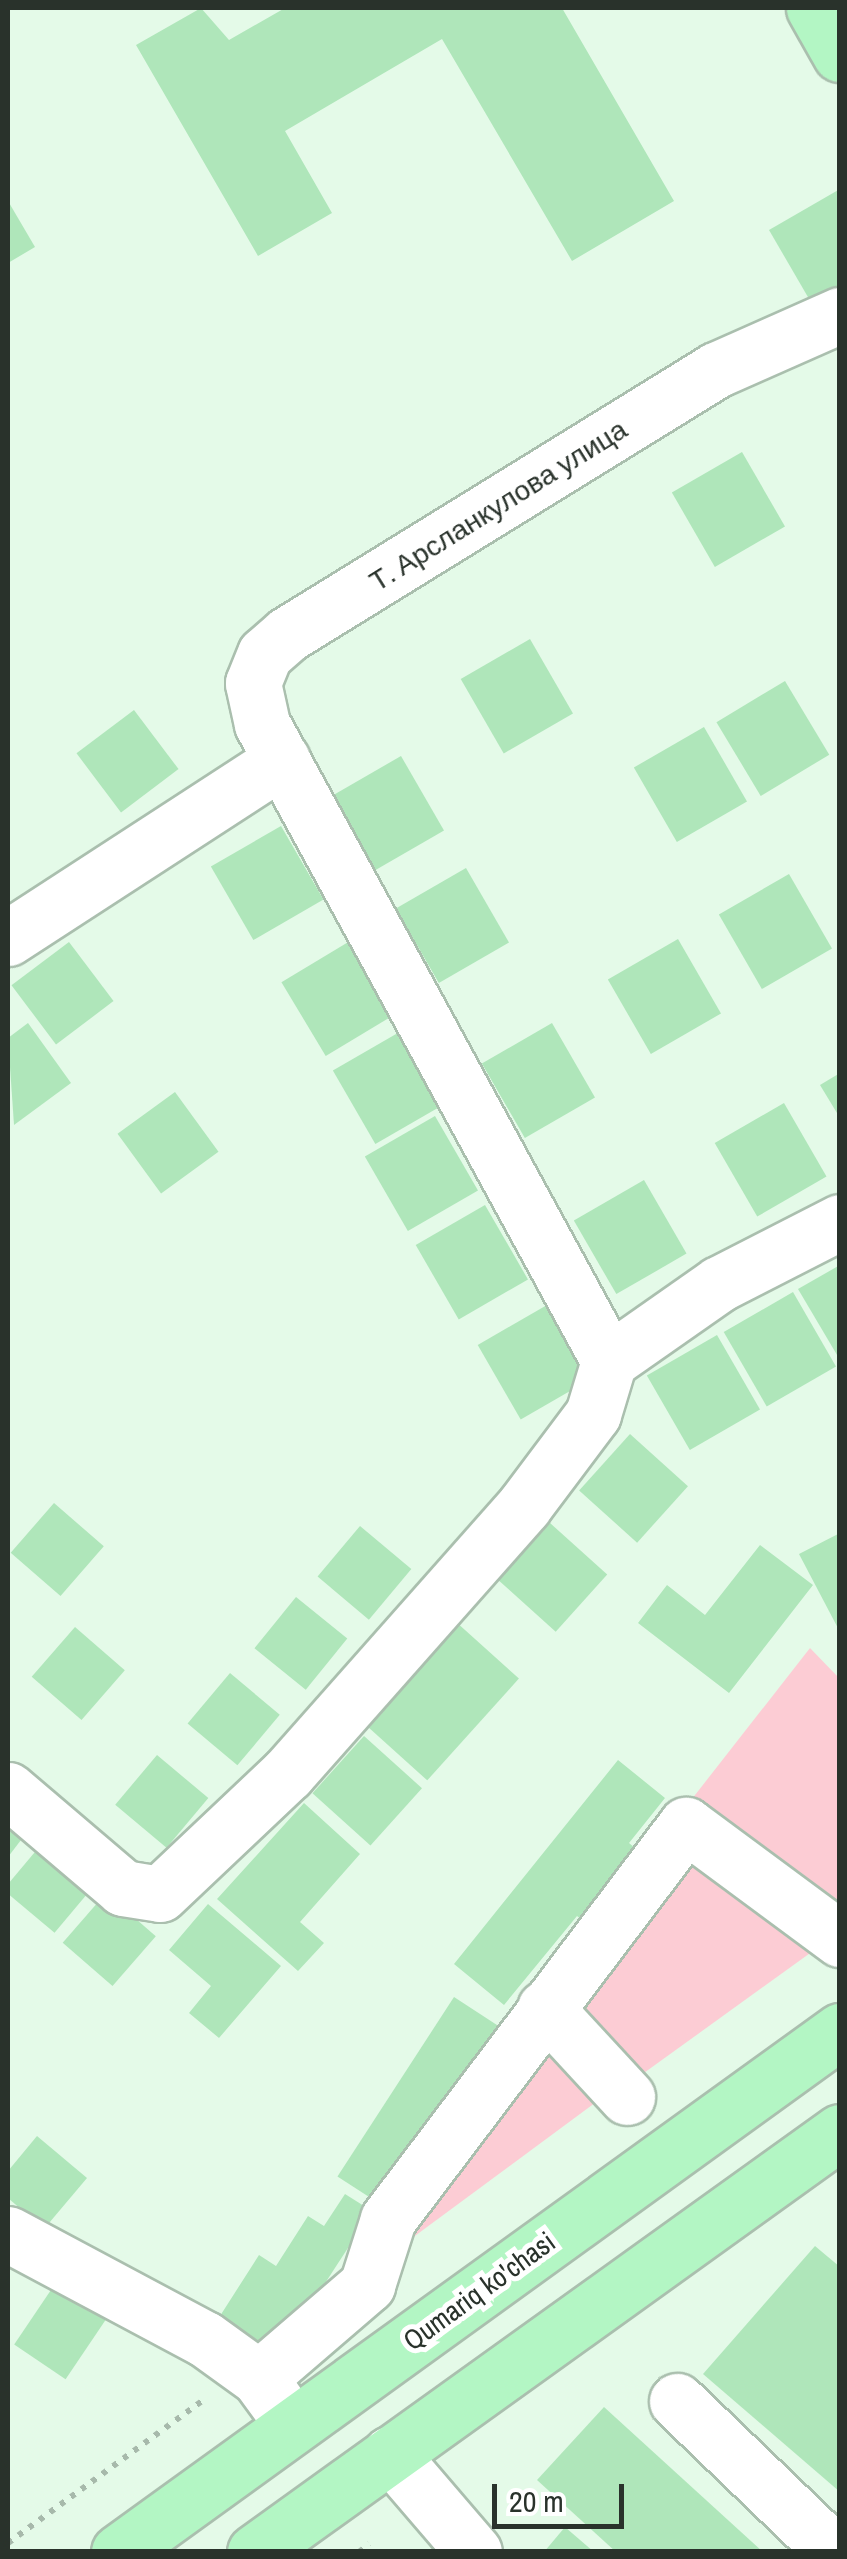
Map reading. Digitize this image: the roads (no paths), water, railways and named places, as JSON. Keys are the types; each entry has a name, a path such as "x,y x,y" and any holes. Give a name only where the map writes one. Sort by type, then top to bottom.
{"main road":[{"path":"814,8 840,54"},
{"name":"Qumariq ko'chasi","path":"119,2552 840,2031"},
{"path":"713,2122 742,2123 762,2139 760,2189"},
{"path":"255,2552 840,2132"}],"street":[{"name":"Т. Арсланкулова улица","path":"609,1361 282,760 253,683 275,643 716,370 840,315"},
{"path":"8,938 282,760"},
{"path":"8,1790 123,1888 160,1894 288,1773 524,1506 593,1414 609,1361 719,1284 840,1222"},
{"path":"253,2374 367,2286 388,2220 686,1825 840,1939"},
{"path":"545,2008 628,2097"},
{"path":"8,2234 253,2374 293,2426"},
{"path":"677,2401 834,2552"},
{"path":"390,2454 474,2552"}]}
